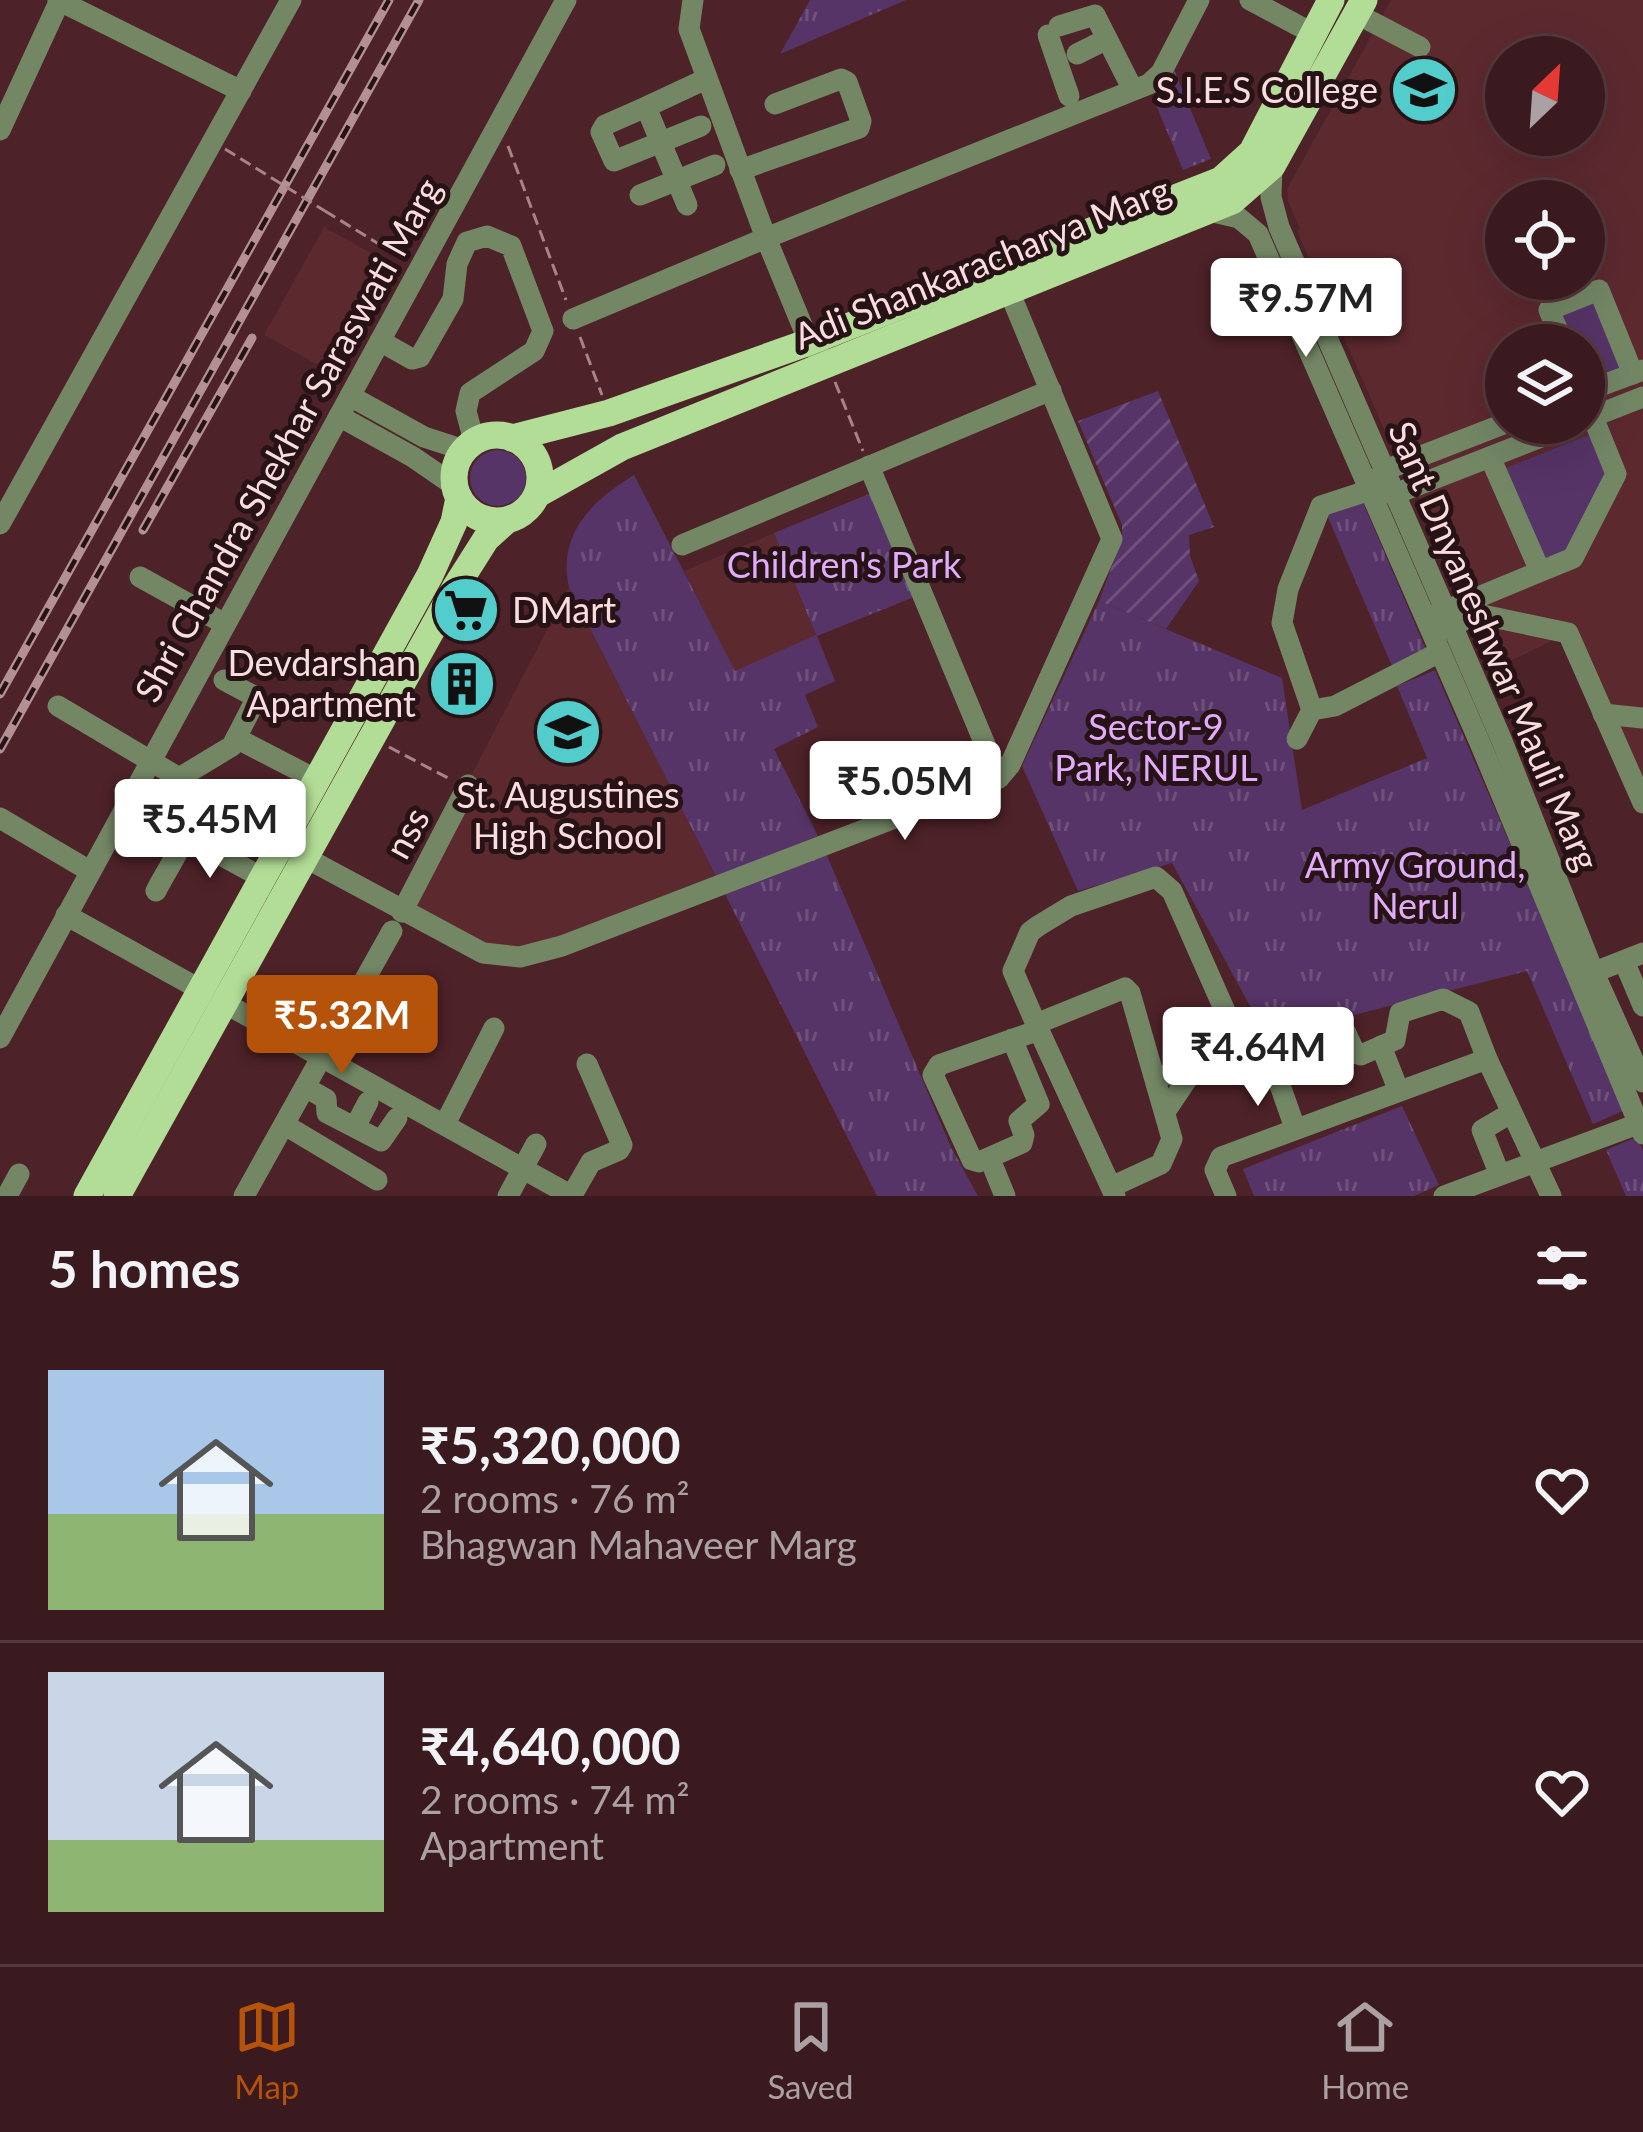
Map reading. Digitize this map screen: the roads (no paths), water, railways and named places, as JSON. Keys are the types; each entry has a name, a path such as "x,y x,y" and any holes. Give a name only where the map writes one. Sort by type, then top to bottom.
{"main road":[{"name":"Adi Shankaracharya Marg","path":"538,494 622,447 818,353 1221,180 1252,152 1331,0"},
{"name":"Adi Shankaracharya Marg","path":"512,438 818,353 1009,291 1247,192 1272,166 1360,7"},
{"path":"87,1196 213,996 293,851 470,563 506,521 530,506 538,494 539,466 533,454 512,438 499,435 469,446 458,460 454,522 430,574 317,780 293,851 263,878 213,996 117,1196"},
{"path":"457,492 478,517 506,521"}],"street":[{"path":"0,130 59,0 241,91"},
{"path":"0,524 291,0"},
{"name":"Shri Chandra Shekhar Saraswati Marg","path":"0,1038 566,0"},
{"path":"693,0 689,29 706,80 766,238 818,353"},
{"path":"573,319 1133,90 1161,73 1198,0"},
{"path":"1250,0 1314,34"},
{"path":"1360,7 1420,47"},
{"path":"1069,96 1054,31 1095,15 1133,90"},
{"path":"1076,54 1108,39"},
{"path":"740,170 859,128 861,121 848,82 841,79 775,104"},
{"path":"701,126 614,161 602,131 605,125 706,80"},
{"path":"646,107 687,205"},
{"path":"640,195 715,164"},
{"name":"Sant Dnyaneshwar Mauli Marg","path":"1272,166 1270,187 1276,218 1395,494 1439,628"},
{"name":"Sant Dnyaneshwar Mauli Marg","path":"1209,211 1239,218 1258,234 1370,490 1490,739 1585,976 1635,1073 1642,1127"},
{"path":"345,406 424,436 469,446 466,411 470,393 534,351 543,332 511,246 487,236 467,242 457,264 453,299 420,357 412,358 380,341"},
{"path":"1556,324 1550,310 1599,290 1638,372 1605,385"},
{"path":"293,851 397,921 483,953 520,957 562,946 999,778 1010,765 1112,539 1009,291"},
{"path":"682,545 1051,390"},
{"path":"1605,412 1643,397"},
{"path":"345,406 457,492"},
{"path":"1370,490 1385,470 1485,431"},
{"path":"1298,740 1312,710 1282,622 1288,589 1321,506 1370,490 1395,494 1523,444"},
{"path":"1312,710 1335,706 1439,628 1540,571 1573,558 1616,474 1599,444"},
{"path":"1490,457 1540,571"},
{"path":"869,466 999,778"},
{"path":"140,577 225,624"},
{"path":"1439,628 1478,614 1568,633 1643,803"},
{"path":"179,778 224,752 255,701 224,680"},
{"path":"58,706 179,778 193,794 195,813 156,891"},
{"path":"1604,714 1643,718"},
{"path":"236,738 317,780"},
{"name":"nss","path":"246,1195 468,786"},
{"path":"0,818 87,873"},
{"path":"0,830 87,873"},
{"path":"184,835 263,878"},
{"path":"1012,1040 1039,1103 1019,1121 1022,1143 979,1162 972,1160 933,1075 939,1065 1012,1040 1037,1027 1125,988 1172,1138 1161,1164 1120,1190 1037,1027 1013,971 1030,932 1071,906 1156,878 1172,891 1257,1073 1300,1062 1305,1046 1340,1031 1355,1053 1381,1046 1398,1035 1400,1013 1443,998 1469,1012 1551,1196"},
{"path":"67,915 572,1195 591,1162 622,1145 587,1064"},
{"path":"1585,976 1634,957 1643,1006"},
{"path":"0,988 22,998"},
{"path":"445,1124 494,1028"},
{"path":"1156,1079 1240,1045"},
{"path":"1381,1046 1398,1089"},
{"path":"1223,1190 1215,1164 1232,1153 1487,1059"},
{"path":"1165,1112 1196,1066"},
{"path":"1275,1071 1295,1127"},
{"path":"305,1088 326,1099 327,1113 385,1140 397,1118"},
{"path":"355,1127 368,1102"},
{"path":"1499,1173 1482,1130 1511,1113"},
{"path":"285,1125 377,1180"},
{"path":"1444,1196 1536,1159 1642,1127"},
{"path":"508,1196 536,1144"},
{"path":"994,1169 1005,1196"},
{"path":"7,1196 19,1174"}],"railway":[{"path":"0,694 389,0"},
{"path":"0,749 419,0"},
{"path":"143,530 252,338"}],"place":[{"name":"S.I.E.S College","path":"1424,90"},
{"name":"DMart","path":"466,610"},
{"name":"Devdarshan Apartment","path":"462,684"},
{"name":"St. Augustines High School","path":"568,732"}],"park label":[{"name":"Children's Park","path":"844,565"},
{"name":"Sector-9 Park, NERUL","path":"1156,748"},
{"name":"Army Ground, Nerul","path":"1415,886"}]}
